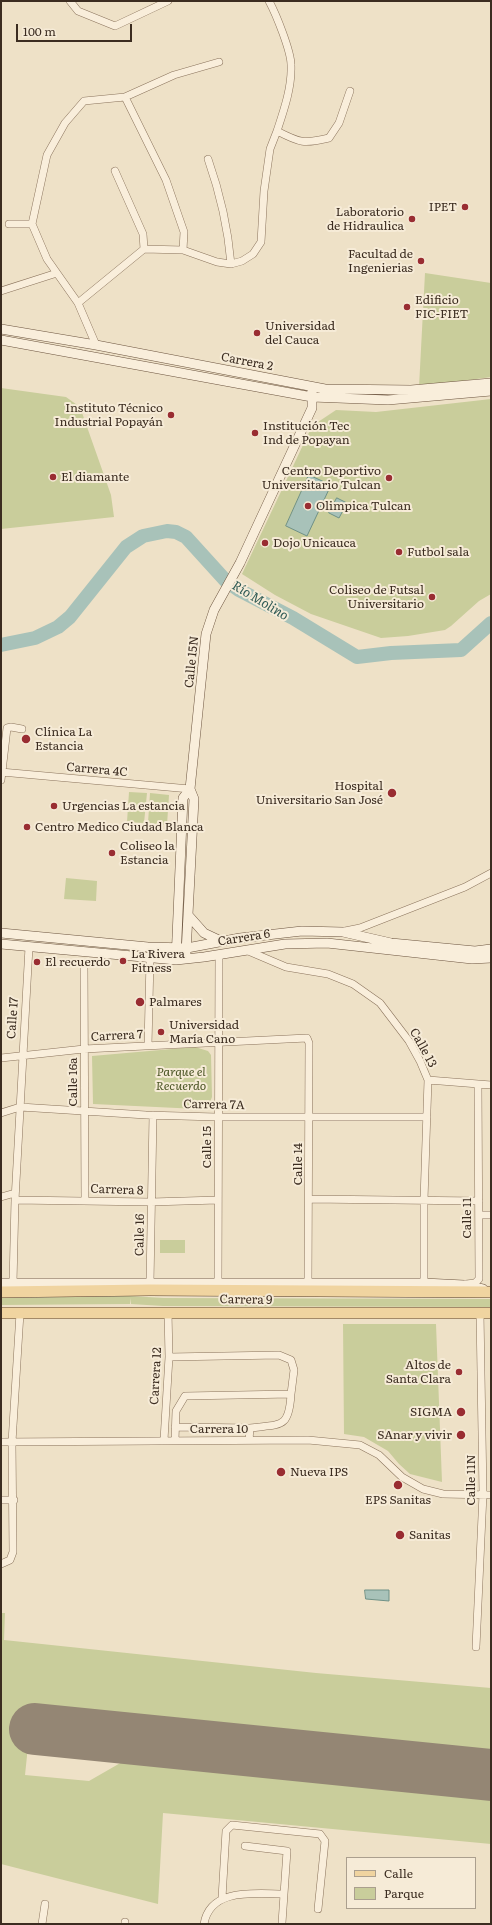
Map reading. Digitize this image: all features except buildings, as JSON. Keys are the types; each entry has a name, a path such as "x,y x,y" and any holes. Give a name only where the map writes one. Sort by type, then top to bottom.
{"main road":[{"name":"Carrera 2","path":"1,330 96,346 312,387 411,390 491,383"},
{"name":"Carrera 2","path":"1,340 312,397 388,400 491,390"},
{"name":"Calle 15N","path":"176,960 183,798 190,789 206,634 214,610 240,562 312,408 312,387"},
{"path":"186,959 194,799 190,789"},
{"path":"188,915 204,933 221,942"},
{"name":"Carrera 6","path":"1,932 148,947 176,948 187,948 240,938 302,931 343,932 391,943 475,951 491,949"},
{"name":"Carrera 6","path":"1,944 176,960 219,955 244,949 285,944 327,944 472,959 491,958"},
{"path":"1,1283 150,1283 218,1287 283,1283 308,1287 424,1283 477,1287 491,1292"},
{"path":"265,1291 283,1283"},
{"name":"Carrera 9","path":"1,1292 218,1287 265,1291 308,1287 491,1292"},
{"name":"Carrera 9","path":"1,1312 20,1315 485,1313"}],"street":[{"path":"70,1 78,11 115,26 168,1"},
{"path":"78,302 144,249 183,250 217,262 231,264 242,261 253,254 261,242 265,184 270,150 289,91 292,64 277,15 269,1"},
{"path":"96,346 78,302 47,259 32,224 47,155 65,123 84,101 125,98 174,75 219,62"},
{"path":"277,131 295,141 302,142 310,143 329,138 339,123 350,91"},
{"path":"125,98 166,180 184,232 183,250"},
{"path":"208,159 218,190 229,241 231,264"},
{"path":"115,171 143,234 144,249"},
{"path":"9,224 32,224"},
{"path":"1,291 57,273"},
{"path":"1,775 7,728 11,727 22,729"},
{"name":"Carrera 4C","path":"1,775 190,789"},
{"name":"Carrera 6","path":"343,932 360,928 458,890 491,873"},
{"name":"Calle 17","path":"13,1283 15,1197 29,947"},
{"name":"Calle 13","path":"244,949 286,967 328,974 353,984 380,1003 409,1041 428,1080 424,1200 424,1283"},
{"name":"Calle 15","path":"218,1287 219,955"},
{"path":"148,1046 150,958"},
{"name":"Calle 16a","path":"84,964 85,1200"},
{"name":"Carrera 7","path":"1,1058 84,1049 218,1041 307,1038"},
{"name":"Calle 14","path":"307,1038 309,1043 308,1287"},
{"path":"428,1080 491,1084"},
{"name":"Calle 11","path":"450,1284 478,1282 480,1215 478,1084"},
{"name":"Carrera 7A","path":"1,1113 20,1107 153,1115 427,1117"},
{"name":"Calle 16","path":"150,1283 153,1115"},
{"name":"Carrera 8","path":"1,1197 151,1202 218,1200"},
{"path":"309,1199 479,1201"},
{"path":"480,1215 491,1215"},
{"name":"Calle 11N","path":"476,1647 483,1494 485,1313"},
{"path":"1,1318 20,1315 12,1442 14,1500 13,1552 10,1560 1,1564"},
{"name":"Carrera 12","path":"164,1440 169,1357 168,1315"},
{"path":"169,1357 279,1355 291,1360 294,1370 290,1410 288,1417 279,1424 250,1428 175,1426"},
{"path":"176,1440 176,1411 185,1396 291,1394"},
{"path":"249,1440 250,1428"},
{"name":"Carrera 10","path":"1,1442 308,1440 360,1445 378,1455 402,1477 423,1489 442,1494 491,1495"},
{"path":"1,1500 14,1500"},
{"path":"222,1898 226,1830 232,1825 320,1834 326,1841 318,1909"},
{"path":"245,1846 287,1851 282,1923"},
{"path":"204,1924 206,1913 222,1898 239,1894 284,1894"},
{"path":"42,1924 45,1904"}],"green space":[{"path":"425,273 491,283 491,377 419,387"},
{"name":"El diamante","path":"1,388 66,397 80,407 111,495 114,517 1,529"},
{"name":"Centro Deportivo Universitario Tulcan","path":"491,399 491,594 479,601 451,626 445,630 408,636 381,638 311,614 275,595 242,574 312,426 336,410 376,412"},
{"path":"129,792 147,793 144,823 127,822"},
{"path":"150,793 169,795 167,825 148,823"},
{"path":"66,878 97,881 96,901 64,899"},
{"name":"Parque el Recuerdo","path":"195,1047 208,1051 211,1055 212,1097 208,1107 198,1109 93,1104 92,1056"},
{"path":"160,1240 185,1240 185,1253 160,1253"},
{"path":"129,1296 164,1298 491,1299 491,1307 163,1306 131,1304 130,1298 130,1304 1,1305 1,1298"},
{"path":"343,1324 436,1324 442,1482 410,1474 388,1451 364,1437 344,1434"},
{"path":"1,1613 5,1613 4,1640 316,1673 491,1688 491,1751 32,1708 25,1775 89,1781 129,1758 491,1794 491,1844 163,1813 158,1904 1,1864"}],"water":[{"name":"Olimpica Tulcan","path":"309,475 331,485 307,536 286,526"},
{"path":"337,498 347,503 339,518 329,513"},
{"path":"365,1590 389,1590 389,1601 366,1599"}],"waterway":[{"name":"Río Molino","path":"1,645 35,638 58,627 70,617 126,547 143,536 167,531 176,532 186,537 225,580 239,590 293,618 357,657 391,653 461,650 491,623"}],"runway":[{"path":"35,1729 491,1775"}],"place":[{"name":"IPET","path":"465,207"},
{"name":"Laboratorio de Hidraulica","path":"412,219"},
{"name":"Facultad de Ingenierias","path":"421,261"},
{"name":"Edificio FIC-FIET","path":"407,307"},
{"name":"Universidad del Cauca","path":"257,333"},
{"name":"Instituto Técnico Industrial Popayán","path":"171,415"},
{"name":"Institución Tec Ind de Popayan","path":"255,433"},
{"name":"El diamante","path":"53,477"},
{"name":"Centro Deportivo Universitario Tulcan","path":"389,478"},
{"name":"Olimpica Tulcan","path":"308,506"},
{"name":"Dojo Unicauca","path":"265,543"},
{"name":"Futbol sala","path":"399,552"},
{"name":"Coliseo de Futsal Universitario","path":"432,597"},
{"name":"Clínica La Estancia","path":"26,739"},
{"name":"Hospital Universitario San José","path":"392,793"},
{"name":"Urgencias La estancia","path":"54,806"},
{"name":"Centro Medico Ciudad Blanca","path":"27,827"},
{"name":"Coliseo la Estancia","path":"112,853"},
{"name":"La Rivera Fitness","path":"123,961"},
{"name":"El recuerdo","path":"37,962"},
{"name":"Palmares","path":"140,1002"},
{"name":"Universidad María Cano","path":"161,1032"},
{"name":"Altos de Santa Clara","path":"459,1372"},
{"name":"SIGMA","path":"461,1412"},
{"name":"SAnar y vivir","path":"461,1435"},
{"name":"Nueva IPS","path":"281,1472"},
{"name":"EPS Sanitas","path":"398,1485"},
{"name":"Sanitas","path":"400,1535"}]}
